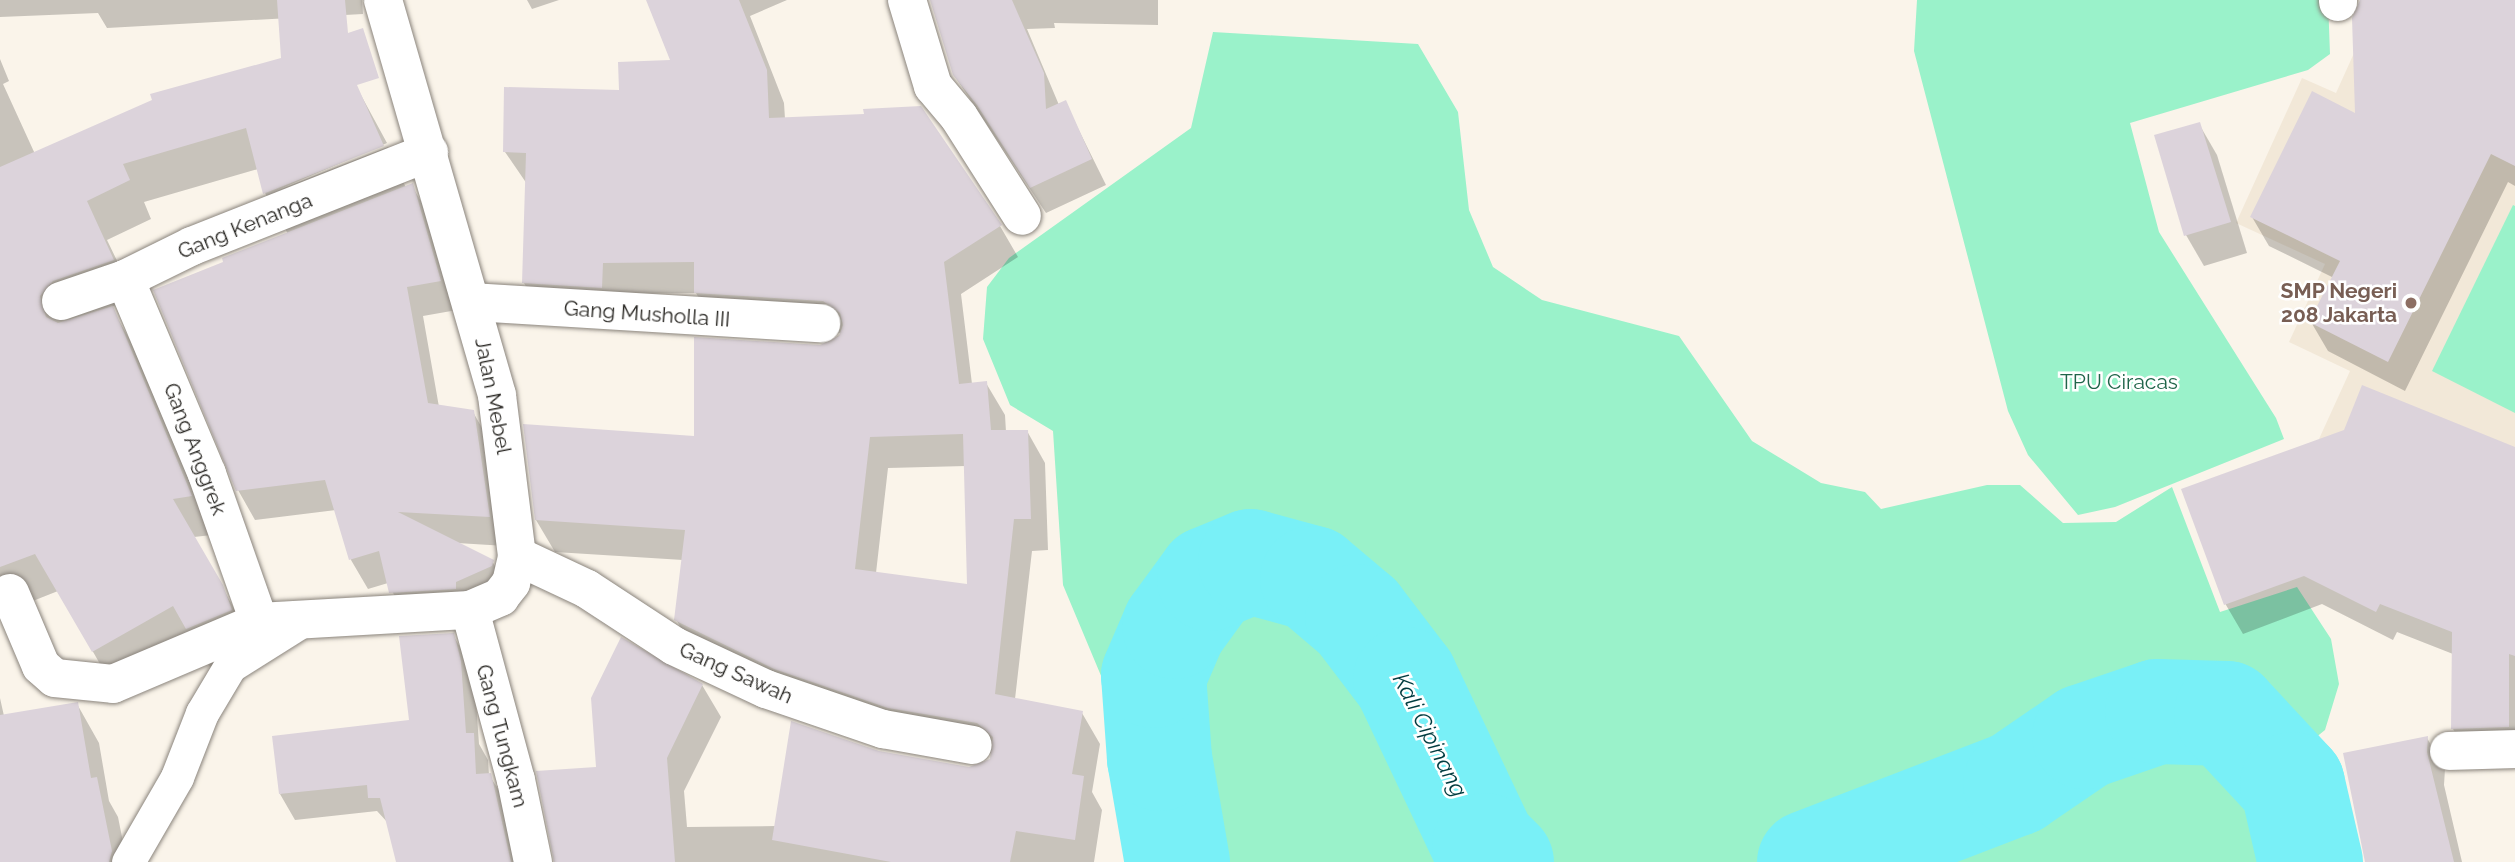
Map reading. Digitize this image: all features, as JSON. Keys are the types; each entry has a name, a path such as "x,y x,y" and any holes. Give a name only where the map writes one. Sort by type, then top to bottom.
{"street":[{"name":"Jalan Mebel","path":"300,622 470,610 500,597 511,583 517,556 497,395 473,302 383,0"},
{"path":"907,0 933,86 959,117 1023,216"},
{"name":"Gang Kenanga","path":"61,301 125,279 192,246 429,152"},
{"name":"Gang Anggrek","path":"125,279 207,474 259,622"},
{"name":"Gang Musholla III","path":"473,302 821,323"},
{"name":"Gang Sawah","path":"517,556 587,589 674,646 766,689 883,729 973,745"},
{"path":"10,593 41,666 55,678 80,684 113,684 259,622 300,622"},
{"name":"Gang Tungkam","path":"470,610 516,780 533,862"},
{"path":"2449,751 2515,749"}],"lane":[{"path":"128,862 177,777 202,713 230,666 300,622"}],"shaded area":[{"name":"SMP Negeri 208 Jakarta","path":"2373,11 2515,77 2515,554 2319,439 2350,371 2289,342 2325,264 2236,223 2302,78 2336,93"}],"green space":[{"name":"TPU Ciracas","path":"1917,0 2328,0 2330,54 2308,70 2130,123 2159,232 2276,418 2284,439 2115,507 2078,515 2028,455 2008,411 1914,51"},
{"path":"1213,32 1418,44 1458,112 1469,210 1493,267 1542,300 1679,336 1752,441 1821,483 1865,492 1881,509 1987,485 2020,485 2063,523 2116,522 2172,487 2220,612 2297,587 2331,639 2339,684 2325,730 2304,747 2326,862 1134,862 1112,702 1063,585 1053,431 1010,405 983,339 987,287 1009,258 1191,128"},
{"path":"2513,205 2515,206 2515,413 2432,371"}],"building":[{"path":"277,0 345,0 348,33 363,28 379,78 357,85 384,146 263,194 246,128 123,164 130,180 87,201 114,260 53,281 40,296 46,317 58,323 113,306 192,496 173,499 223,585 232,610 186,629 173,606 92,652 35,554 0,567 0,167 152,100 150,94 281,58"},
{"path":"646,0 739,0 767,70 769,118 864,114 863,109 921,106 1002,225 944,262 959,384 987,381 991,430 1028,430 1031,519 1014,519 995,694 1083,711 1072,774 1084,776 1075,840 1016,831 1010,862 891,862 772,840 791,721 879,751 969,767 990,759 993,737 977,723 888,708 774,669 674,620 685,530 535,520 523,424 694,436 694,337 820,345 839,336 843,325 840,313 823,301 694,293 694,262 603,263 602,288 522,283 526,153 503,152 504,87 619,90 618,62 670,60","holes":["963,434 967,584 855,569 870,437"]},
{"path":"930,0 1012,0 1044,73 1046,109 1066,100 1092,159 1030,188 977,105 953,75"},
{"path":"2360,0 2515,0 2515,166 2491,154 2388,362 2309,322 2340,261 2250,217 2312,91 2355,113 2352,18"},
{"path":"2200,122 2231,222 2184,236 2154,135"},
{"path":"413,183 441,281 407,287 428,403 474,410 490,517 398,512 494,560 492,566 456,582 456,589 389,593 379,551 349,560 325,480 236,491 153,290 223,262 222,258"},
{"path":"2362,385 2515,447 2515,656 2509,654 2509,727 2451,729 2452,632 2380,604 2376,612 2304,576 2224,605 2181,489 2344,430"},
{"path":"454,633 461,661 466,733 474,733 476,774 491,773 511,862 396,862 380,798 368,798 367,785 279,794 272,736 409,720 399,636"},
{"path":"621,637 703,684 667,758 675,862 554,862 536,771 596,767 591,698"},
{"path":"78,702 91,778 97,777 112,851 109,862 0,862 0,715"},
{"path":"2428,736 2427,752 2454,862 2365,862 2343,753"}],"waterway":[{"name":"Kali Cipinang","path":"1177,862 1159,758 1153,675 1174,626 1209,578 1250,561 1312,578 1357,616 1405,679 1484,845 1501,862"},
{"name":"Kali Cipinang","path":"1809,862 2015,783 2084,736 2157,711 2226,713 2292,784 2310,862"}],"place":[{"name":"SMP Negeri 208 Jakarta","path":"2411,303"}]}
